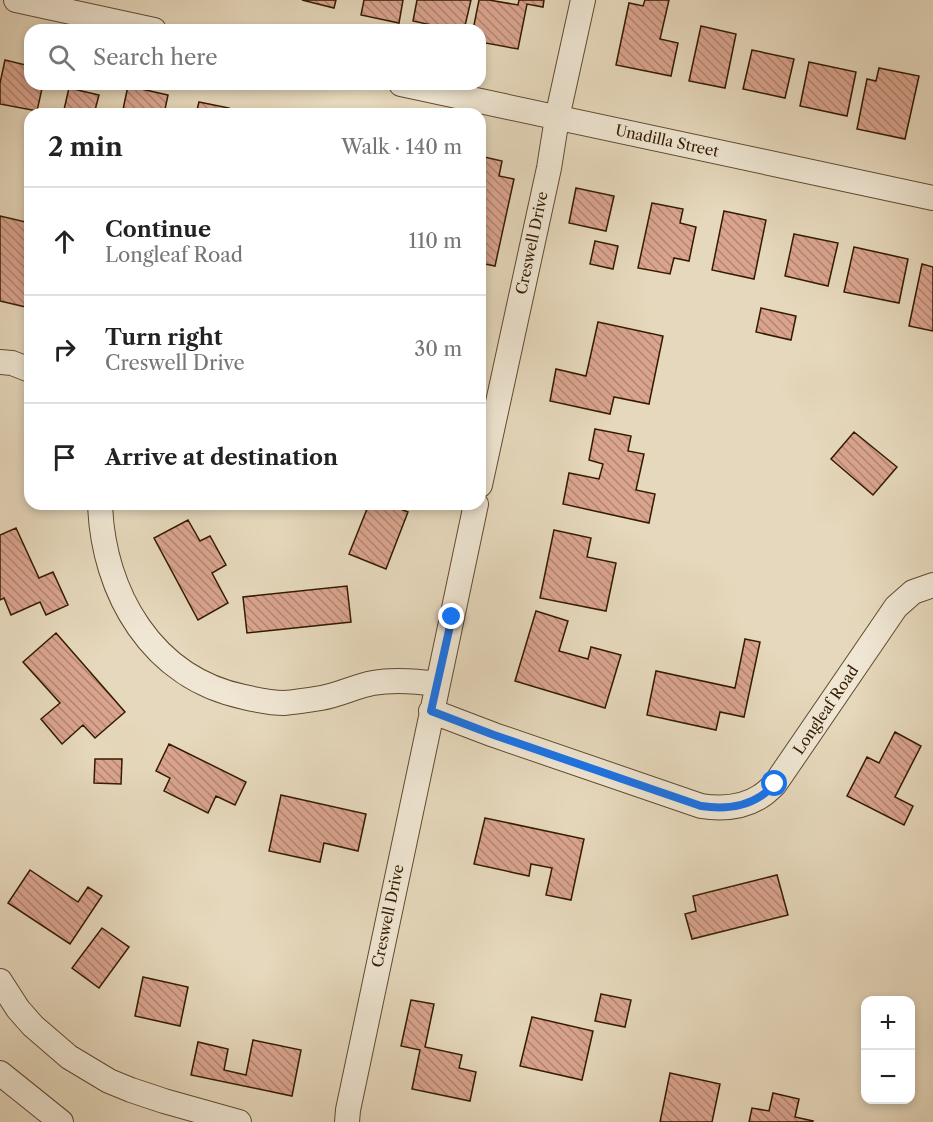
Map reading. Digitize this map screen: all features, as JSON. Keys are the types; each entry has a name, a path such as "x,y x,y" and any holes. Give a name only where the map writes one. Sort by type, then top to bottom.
{"street":[{"path":"16,0 126,24"},
{"name":"Creswell Drive","path":"486,458 583,0"},
{"name":"Unadilla Street","path":"429,90 933,198"},
{"path":"0,362 24,368"},
{"path":"100,510 109,565 124,604 147,639 162,655 177,668 209,687 227,694 265,702 284,703 321,698 372,683 415,681 437,684 475,510"},
{"name":"Longleaf Road","path":"431,711 701,806 713,808 738,806 760,797 775,784 896,607 913,592 933,585"},
{"name":"Creswell Drive","path":"347,1122 437,684"},
{"path":"3,992 33,1026 69,1057 109,1081 164,1101 239,1122"},
{"path":"0,1073 61,1122"}],"building":[{"path":"302,0 336,0 334,8"},
{"path":"364,0 403,0 399,23 361,15"},
{"path":"417,0 471,0 465,24 427,24 413,21"},
{"path":"479,0 518,5 519,0 544,0 543,7 527,4 518,49 486,43 486,24 474,24"},
{"path":"645,0 669,0 660,39 678,43 671,76 616,65 629,3 643,6"},
{"path":"701,26 736,34 725,88 689,81"},
{"path":"752,50 794,59 785,98 743,89"},
{"path":"5,60 24,65 24,90 42,90 38,108 24,109 0,104 0,83"},
{"path":"809,62 856,72 847,116 800,106"},
{"path":"879,68 919,76 905,139 857,129 867,79 876,81"},
{"path":"69,90 99,95 96,108 64,108"},
{"path":"127,90 146,90 168,95 165,108 123,108"},
{"path":"199,102 229,108 198,108"},
{"path":"486,157 502,161 499,176 514,179 495,266 486,264"},
{"path":"576,188 614,196 606,231 569,223"},
{"path":"652,203 683,209 680,223 696,227 689,261 674,258 670,274 638,268"},
{"path":"724,211 766,220 754,279 712,270"},
{"path":"0,216 24,222 24,307 0,301"},
{"path":"794,234 838,243 828,286 785,276"},
{"path":"595,241 618,246 613,269 590,264"},
{"path":"854,247 908,259 899,303 844,292"},
{"path":"922,264 933,267 933,331 909,326"},
{"path":"761,308 796,316 791,340 756,332"},
{"path":"598,322 663,336 649,404 614,397 610,414 550,401 556,369 586,376"},
{"path":"595,429 631,436 628,451 644,454 636,490 655,494 649,523 563,504 569,473 599,479 603,464 589,460"},
{"path":"854,432 897,467 873,495 831,459"},
{"path":"367,510 408,512 386,569 349,554"},
{"path":"188,520 200,541 210,536 226,565 212,573 228,603 198,620 154,538"},
{"path":"16,528 39,578 53,572 68,605 46,615 40,602 11,615 4,598 0,600 0,535"},
{"path":"554,530 591,538 587,557 616,563 606,611 540,598"},
{"path":"347,586 351,622 247,633 243,597"},
{"path":"536,611 568,621 559,651 588,659 591,647 621,655 605,708 515,681"},
{"path":"56,633 125,712 95,738 83,725 62,744 41,719 60,703 23,662"},
{"path":"745,639 760,642 744,717 720,712 716,730 647,715 656,671 735,688"},
{"path":"895,732 921,746 895,797 913,806 904,825 847,796 867,757 879,763"},
{"path":"169,744 246,782 235,805 216,796 208,813 164,791 170,778 156,771"},
{"path":"95,759 122,759 121,784 94,783"},
{"path":"281,795 366,814 358,851 324,843 320,862 269,851"},
{"path":"485,818 584,839 571,900 546,895 552,868 531,864 529,876 474,864"},
{"path":"30,870 78,902 88,887 102,896 70,944 8,903"},
{"path":"777,875 788,915 692,939 685,914 696,911 693,896"},
{"path":"102,928 129,947 99,988 72,968"},
{"path":"143,977 188,987 180,1026 135,1016"},
{"path":"601,994 631,1000 625,1027 595,1021"},
{"path":"411,1000 434,1004 425,1047 462,1055 459,1068 476,1072 470,1101 412,1089 420,1050 401,1046"},
{"path":"532,1017 593,1031 582,1080 520,1066"},
{"path":"253,1040 301,1050 292,1096 191,1075 198,1042 228,1049 224,1070 246,1075"},
{"path":"670,1073 720,1084 712,1122 660,1122"},
{"path":"773,1093 799,1099 795,1117 813,1121 749,1122 752,1108 769,1111"}],"route":[{"path":"452,617 431,711 701,806 713,808 738,806 760,797 775,784"}]}
